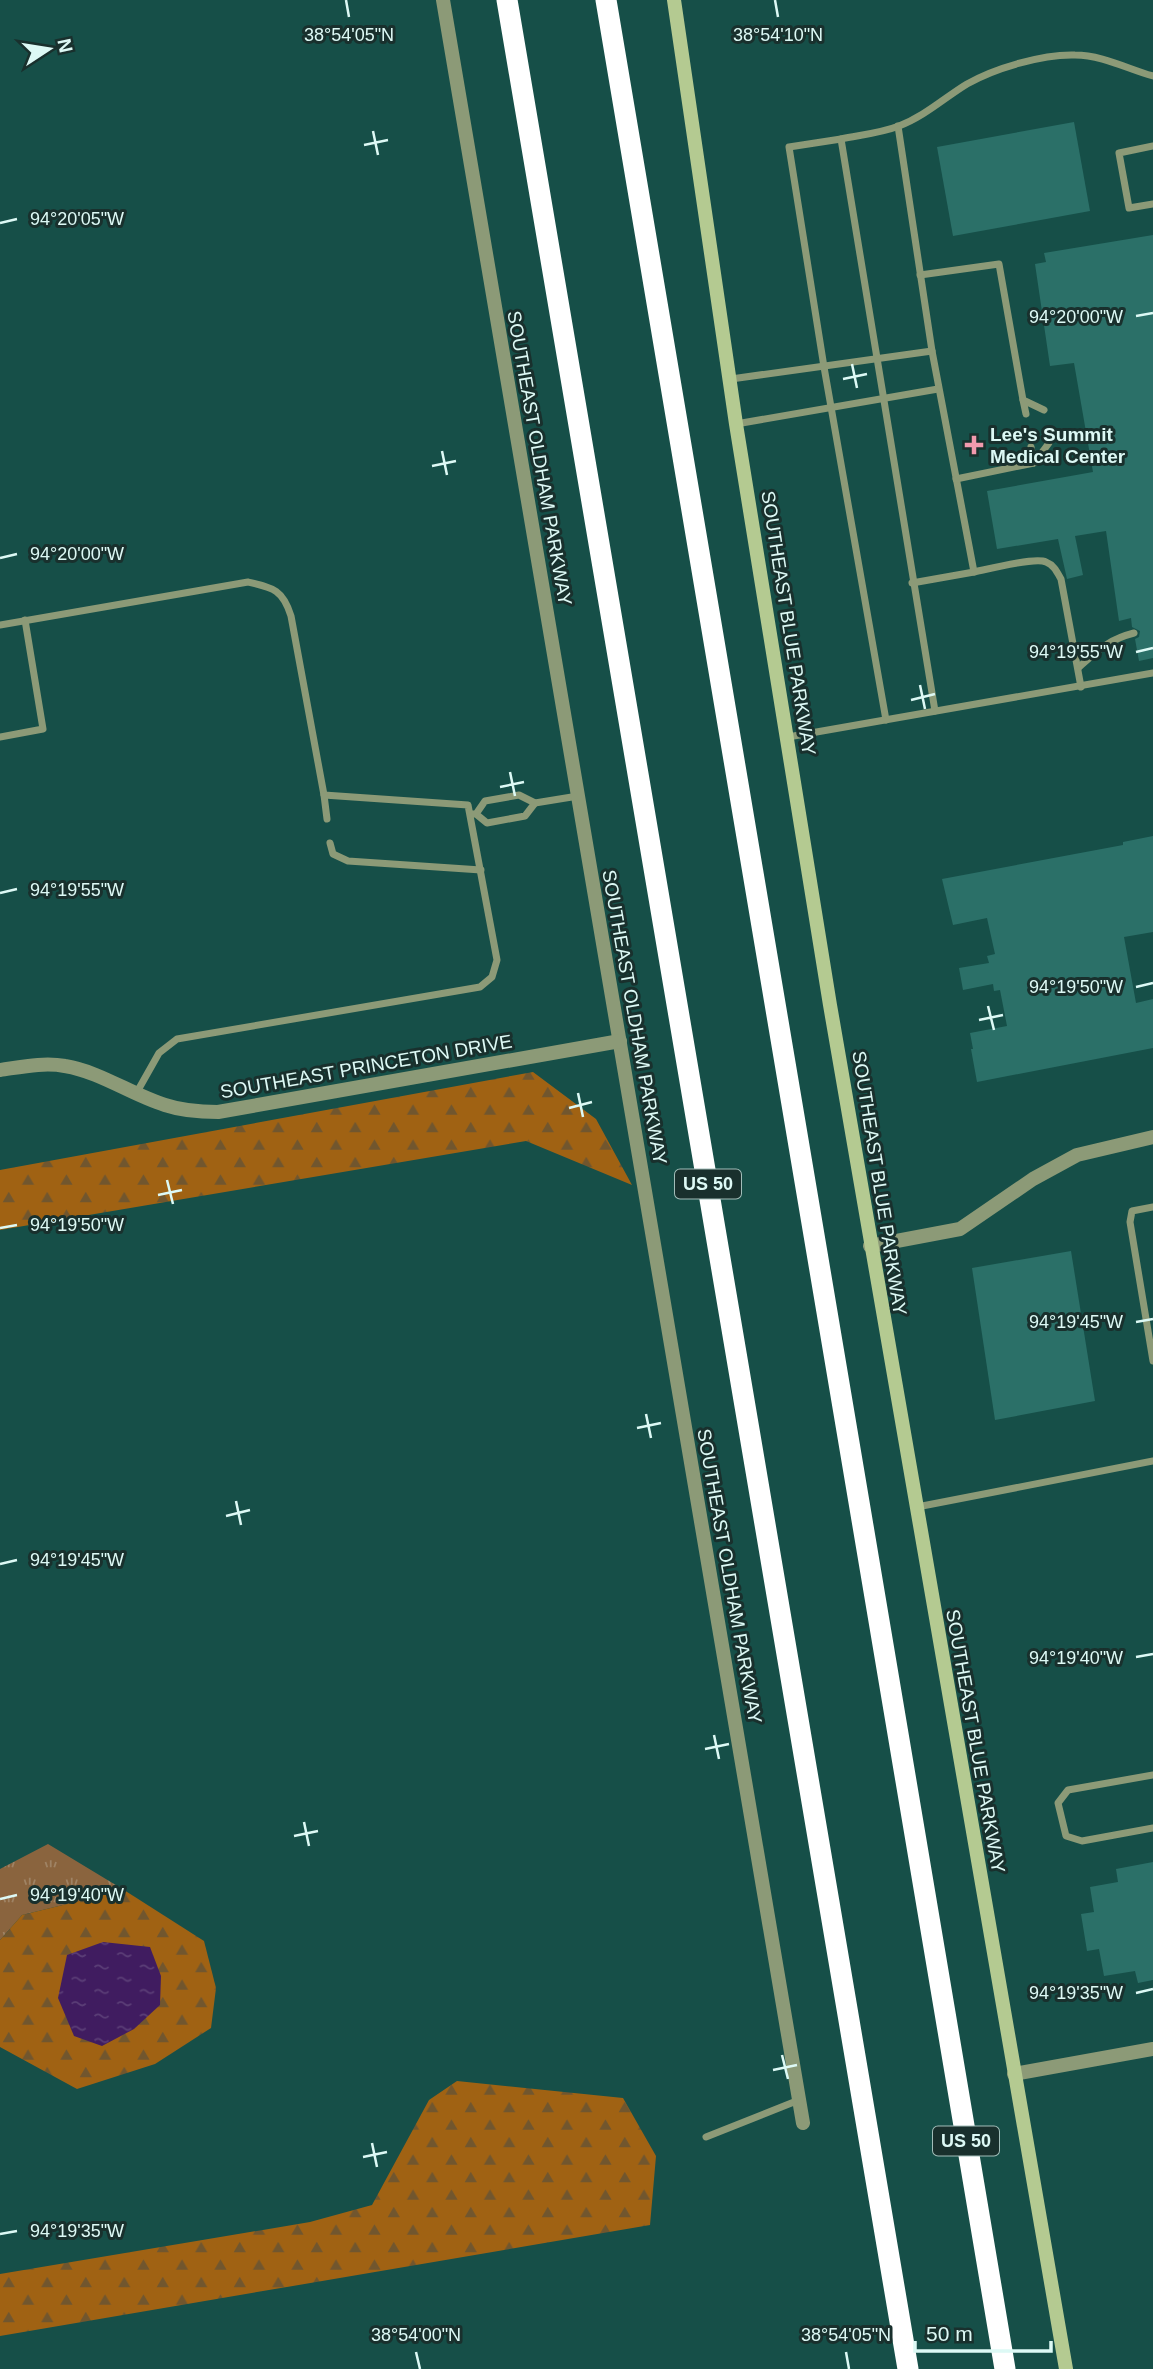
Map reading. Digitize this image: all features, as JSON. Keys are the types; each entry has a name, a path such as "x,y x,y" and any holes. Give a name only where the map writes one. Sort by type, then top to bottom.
{"highway":[{"name":"US 50","path":"507,0 908,2369"},
{"name":"US 50","path":"606,0 1005,2369"}],"street":[{"name":"SOUTHEAST OLDHAM PARKWAY","path":"443,0 803,2123"},
{"name":"SOUTHEAST BLUE PARKWAY","path":"674,0 736,424 870,1246 1066,2369"},
{"name":"SOUTHEAST PRINCETON DRIVE","path":"0,1070 61,1065 90,1072 163,1105 189,1111 218,1112 620,1041"},
{"path":"870,1246 960,1229 1033,1179 1077,1155 1153,1137"},
{"path":"1014,2074 1153,2049"}],"lane":[{"path":"886,720 824,367 789,147 898,126 932,110 965,85 995,70 1035,60 1076,55 1102,59 1153,76"},
{"path":"898,126 938,389 974,572"},
{"path":"841,139 879,359 934,711"},
{"path":"1153,146 1119,153 1129,208 1153,204"},
{"path":"920,275 999,264 1026,414"},
{"path":"730,379 932,351"},
{"path":"736,424 938,389"},
{"path":"1023,400 1044,410"},
{"path":"956,479 1034,463 1049,443"},
{"path":"1031,447 1034,463"},
{"path":"912,583 1045,561 1055,568 1061,579 1081,687"},
{"path":"0,625 248,582 272,587 286,601 291,617 327,819"},
{"path":"0,737 43,729 25,621"},
{"path":"1078,668 1108,642 1134,634"},
{"path":"788,737 1153,673"},
{"path":"473,814 485,801 519,794 535,803 578,796"},
{"path":"137,1092 159,1053 177,1039 480,987 492,977 497,960 473,814 468,805 324,796"},
{"path":"473,814 487,823 512,819 525,816 535,803"},
{"path":"330,843 333,854 348,862 481,870"},
{"path":"1153,1207 1132,1211 1130,1222 1153,1361"},
{"path":"916,1507 1153,1461"},
{"path":"1153,1775 1068,1790 1058,1802 1066,1836 1082,1841 1153,1828"},
{"path":"706,2137 799,2100"}],"green space":[{"path":"533,1072 596,1119 632,1185 526,1141 0,1230 0,1170"},
{"path":"48,1844 124,1890 22,1915 0,1940 0,1869"},
{"path":"124,1890 204,1941 216,1988 211,2028 155,2064 77,2089 0,2047 0,1940 22,1915"},
{"path":"457,2081 623,2098 656,2156 650,2225 0,2336 0,2274 310,2222 372,2205 429,2100"}],"water":[{"path":"103,1942 150,1947 161,1976 160,2005 134,2029 102,2046 74,2036 58,1998 67,1955"}],"building":[{"path":"1074,122 1090,211 953,236 937,147"},
{"path":"1153,235 1153,658 1139,661 1135,639 1139,637 1140,631 1132,627 1131,618 1119,621 1106,531 1075,536 1083,575 1067,579 1058,539 997,549 987,491 1093,472 1074,363 1050,366 1035,264 1046,262 1044,253"},
{"path":"1153,836 1153,932 1124,937 1136,1003 1153,999 1153,1048 977,1082 970,1033 1007,1026 1000,990 994,991 993,984 963,990 959,968 989,963 987,956 995,954 987,918 953,925 942,879 1123,845 1123,842"},
{"path":"1071,1251 1095,1401 995,1420 972,1268"},
{"path":"1153,1862 1153,1980 1138,1983 1135,1971 1104,1976 1099,1949 1087,1951 1081,1914 1094,1912 1090,1887 1118,1882 1116,1869"}],"place":[{"name":"Lee's Summit Medical Center","path":"974,445"}]}
